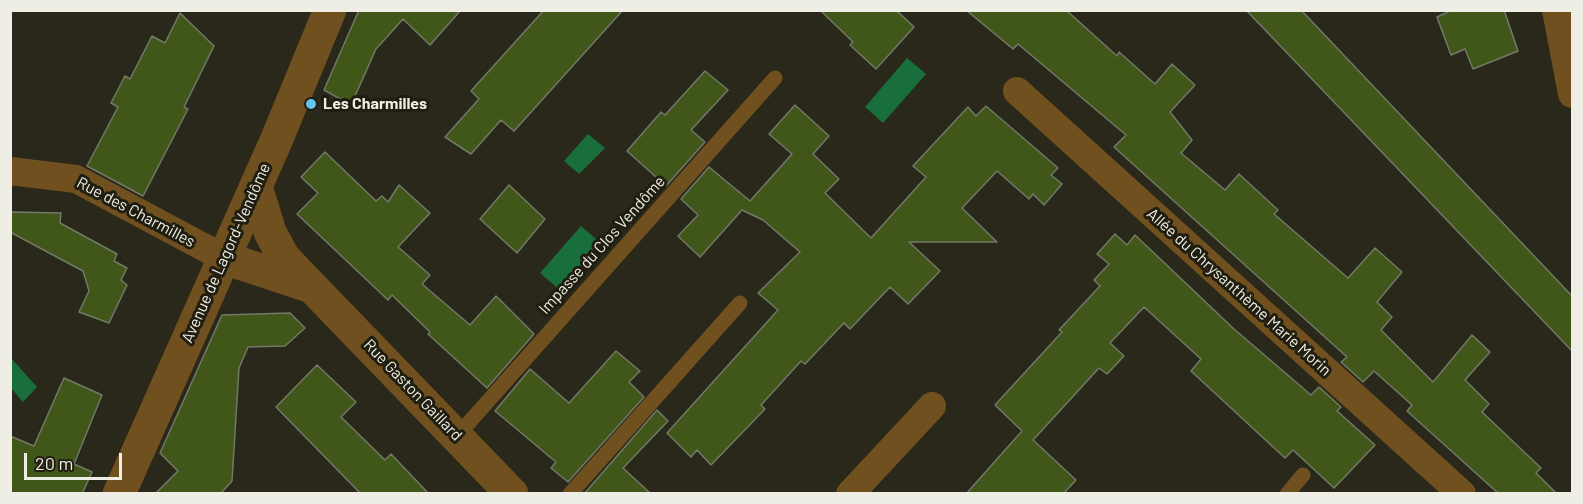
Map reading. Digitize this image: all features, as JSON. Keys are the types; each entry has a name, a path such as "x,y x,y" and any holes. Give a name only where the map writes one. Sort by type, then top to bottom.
{"street":[{"name":"Avenue de Lagord-Vendôme","path":"119,494 256,186 330,10"},
{"path":"1556,10 1572,94"},
{"name":"Allée du Chrysanthème Marie Morin","path":"1017,91 1462,494"},
{"name":"Rue des Charmilles","path":"10,171 76,179 224,258"},
{"name":"Rue Gaston Gaillard","path":"256,186 270,232 285,258 512,494"},
{"name":"Rue Gaston Gaillard","path":"224,258 314,287"},
{"path":"850,494 932,406"}],"lane":[{"name":"Impasse du Clos Vendôme","path":"457,436 774,78"},
{"path":"570,494 740,303"},
{"path":"1287,494 1303,475"}],"shaded area":[{"path":"907,58 926,74 883,123 865,107"},
{"path":"588,134 605,148 579,174 564,161"},
{"path":"581,226 604,246 562,292 540,273"},
{"path":"11,358 37,387 23,402 11,388"}],"building":[{"path":"359,10 461,10 430,45 403,19 376,49 351,105 324,90"},
{"path":"544,10 623,10 514,131 501,120 471,154 445,137 479,99 471,91"},
{"path":"820,10 896,10 914,27 876,69 850,45 853,42"},
{"path":"966,10 1066,10 1117,56 1119,52 1155,84 1172,64 1195,85 1170,112 1192,140 1181,153 1225,190 1239,174 1278,210 1274,214 1348,278 1375,248 1402,272 1377,302 1392,317 1381,330 1433,382 1472,335 1490,352 1465,380 1489,404 1482,412 1541,468 1536,473 1557,494 1499,494 1407,411 1412,405 1374,371 1363,382 1341,362 1347,357 1114,147 1126,135 1018,44 1013,49"},
{"path":"1246,10 1301,10 1572,296 1572,351"},
{"path":"1452,10 1504,10 1518,51 1473,69 1465,49 1451,55 1437,17"},
{"path":"180,13 214,46 184,107 188,109 143,196 87,166 118,107 111,103 125,76 130,79 152,36 165,43"},
{"path":"705,71 728,90 691,130 705,142 666,186 627,151 661,112 665,115"},
{"path":"795,105 829,136 813,154 839,179 825,193 871,238 926,177 913,166 968,107 976,116 986,106 1058,168 1051,175 1062,184 1044,205 1033,194 1029,199 997,171 962,208 997,242 909,242 940,271 908,304 890,287 850,329 844,323 805,364 801,361 761,405 765,409 711,465 697,450 691,457 667,433 778,310 758,293 800,252 763,220 742,210 700,257 678,236 698,215 681,199 709,167 750,201 792,154 769,134"},
{"path":"325,152 376,201 382,196 388,202 399,185 430,213 398,247 430,275 422,284 470,325 496,296 534,334 487,388 428,334 430,332 392,295 388,300 297,214 318,193 301,177"},
{"path":"509,185 545,219 517,253 480,219"},
{"path":"10,212 61,213 60,223 117,254 114,261 127,268 121,280 127,285 109,323 79,312 89,291 83,271 10,232"},
{"path":"1115,234 1127,245 1135,235 1234,329 1311,395 1319,387 1341,407 1337,411 1375,445 1334,488 1293,450 1285,458 1191,371 1201,359 1144,307 1110,343 1124,356 1107,374 1099,368 1033,440 1076,480 1063,494 966,494 1022,431 995,405 1062,332 1059,330 1100,286 1094,280 1109,264 1097,254"},
{"path":"290,313 305,328 285,346 248,347 239,368 232,481 220,494 155,494 178,471 160,453 222,315"},
{"path":"616,351 640,371 629,382 644,397 568,482 551,468 556,462 495,411 530,369 569,403"},
{"path":"317,365 356,402 341,417 385,460 391,454 429,494 361,494 276,407"},
{"path":"64,378 102,395 74,464 92,472 82,494 10,494 10,436 34,446"},
{"path":"657,410 668,421 623,468 651,494 584,494"}],"place":[{"name":"Les Charmilles","path":"311,104"}]}
